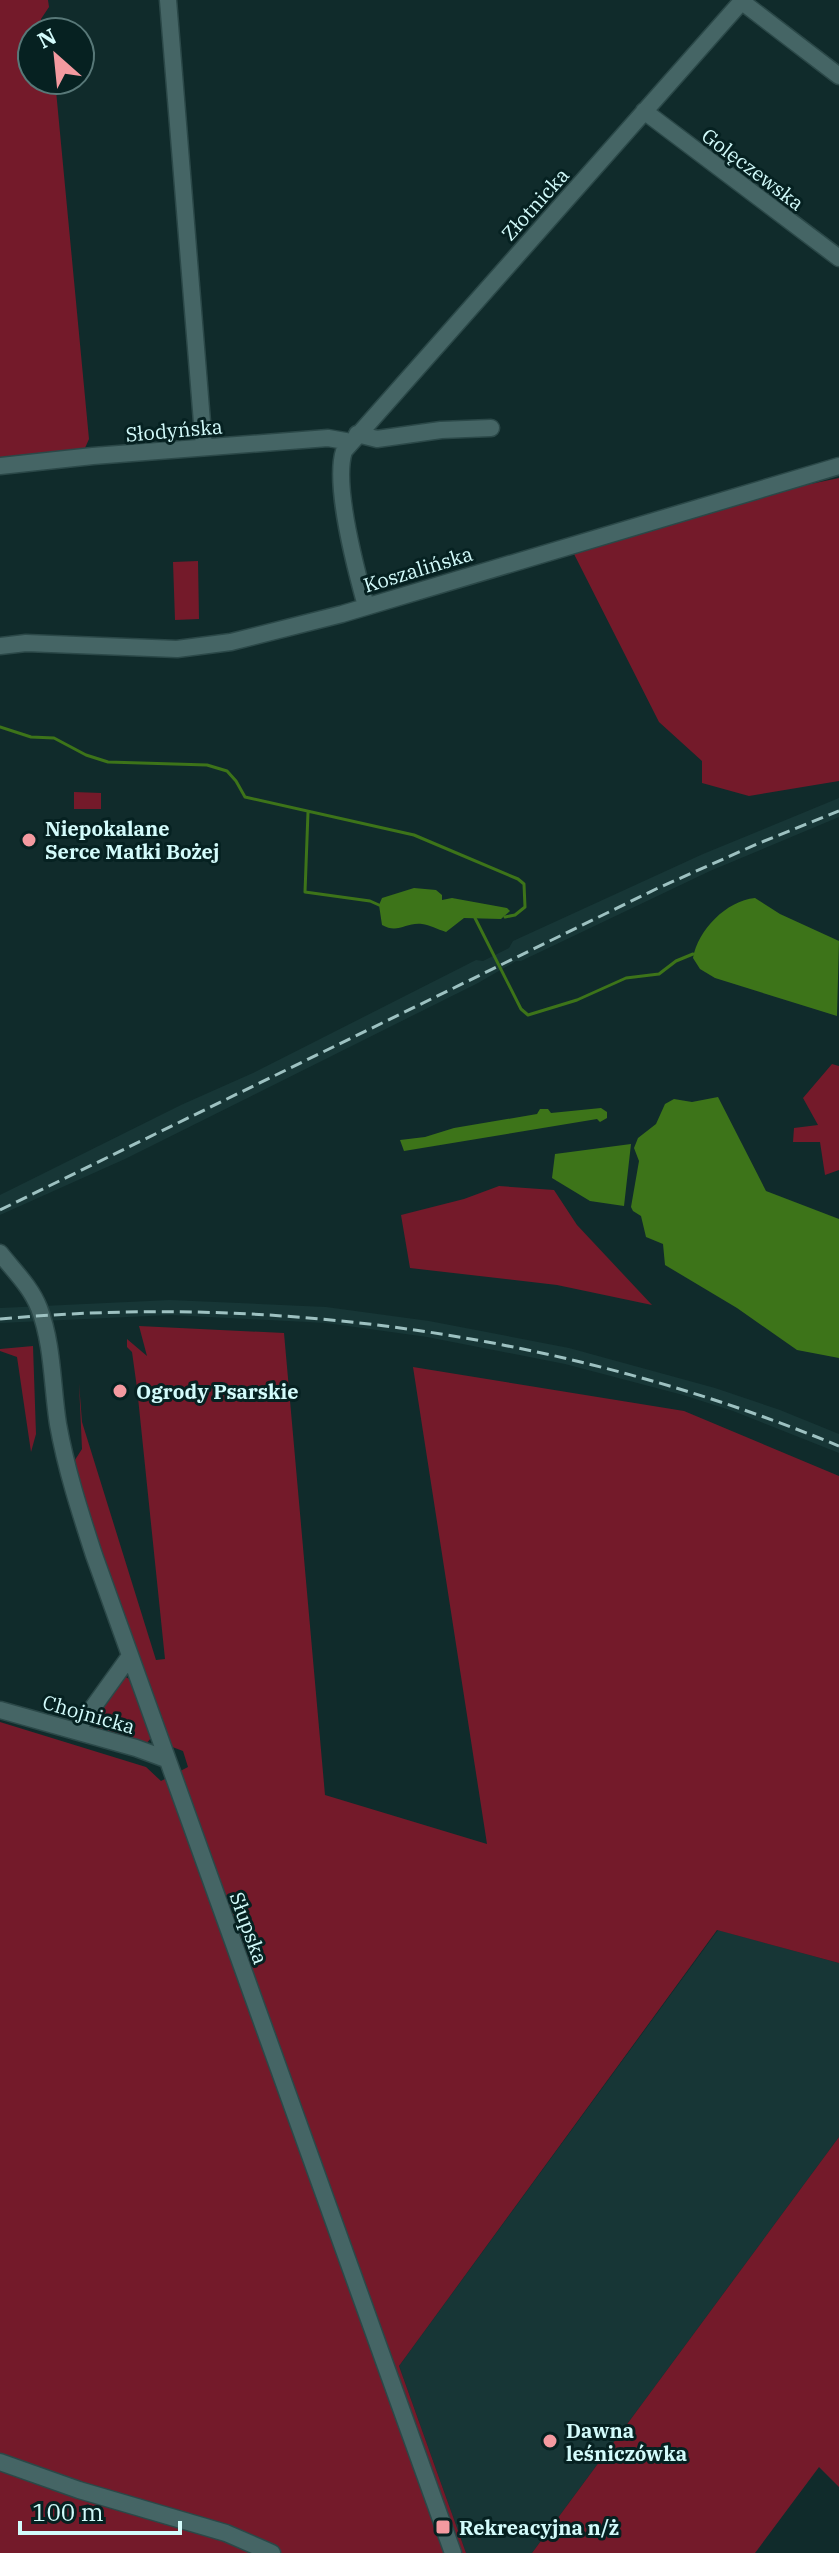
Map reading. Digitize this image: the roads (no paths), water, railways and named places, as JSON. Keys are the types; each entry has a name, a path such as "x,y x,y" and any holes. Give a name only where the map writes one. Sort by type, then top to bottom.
{"street":[{"path":"168,0 204,447"},
{"path":"742,1 839,76"},
{"name":"Złotnicka","path":"366,606 340,480 340,462 354,438 742,1"},
{"name":"Golęczewska","path":"644,111 839,258"},
{"path":"354,438 377,439 441,430 491,428"},
{"name":"Słodyńska","path":"0,466 204,447 354,438"},
{"name":"Koszalińska","path":"0,646 26,643 158,649 199,647 289,628 839,466"},
{"name":"Słupska","path":"0,1253 31,1292 39,1308 48,1336 57,1418 66,1463 89,1543 453,2553"},
{"path":"76,1731 130,1656"},
{"name":"Chojnicka","path":"0,1710 166,1759"},
{"path":"0,2462 76,2489 226,2533 272,2553"}],"waterway":[{"path":"0,727 31,737 54,738 86,755 108,762 207,765 227,771 245,797 414,835 524,884 525,907 515,915 505,917"},
{"path":"308,812 305,892 379,905"},
{"path":"475,918 521,1009 528,1015 577,1000 626,978 659,974 676,961 693,954"}],"railway":[{"path":"0,1210 656,889 839,811"},
{"path":"0,1319 107,1313 214,1313 321,1319 427,1332 533,1351 637,1377 739,1408 839,1446"}],"place":[{"name":"Niepokalane Serce Matki Bożej","path":"29,840"},
{"name":"Ogrody Psarskie","path":"120,1391"},
{"name":"Dawna leśniczówka","path":"550,2441"},
{"name":"Rekreacyjna n/ż","path":"443,2527"}]}
